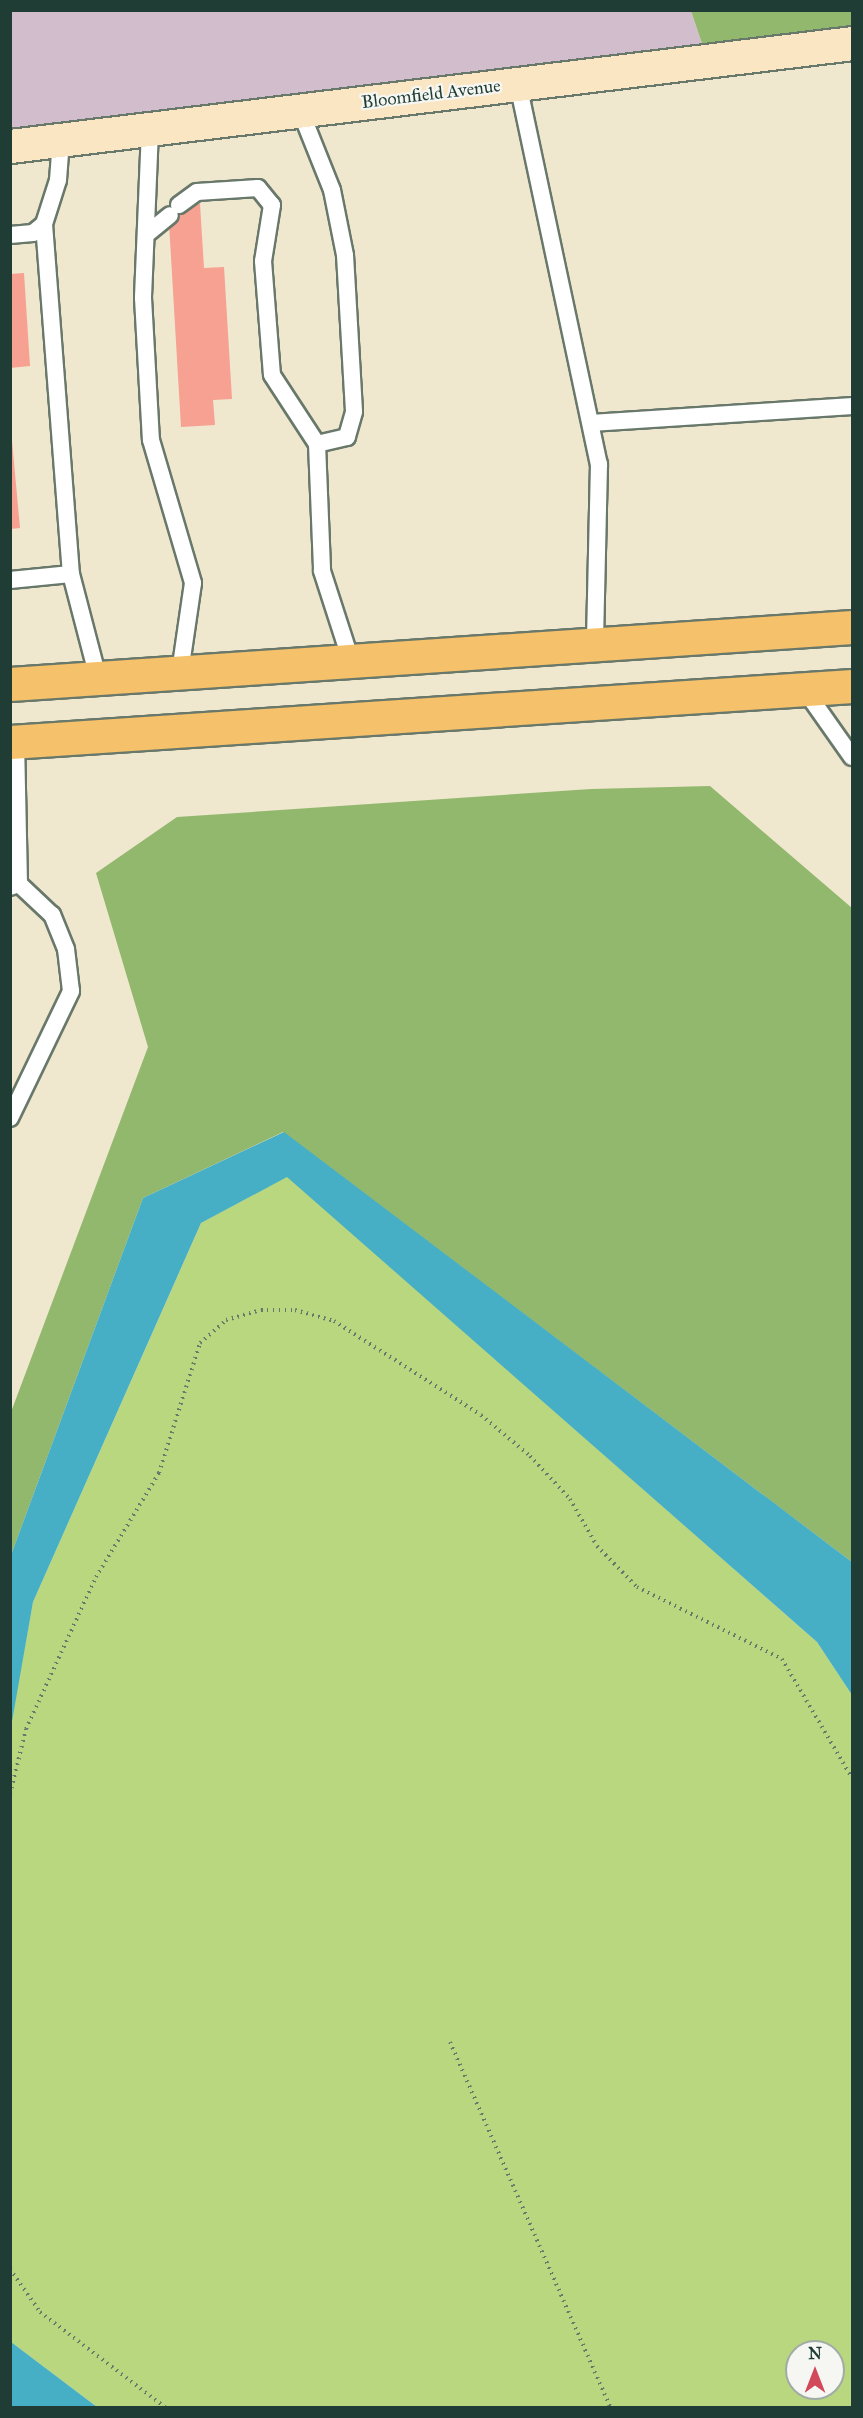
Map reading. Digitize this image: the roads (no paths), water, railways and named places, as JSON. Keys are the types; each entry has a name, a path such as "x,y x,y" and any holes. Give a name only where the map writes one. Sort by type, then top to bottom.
{"highway":[{"path":"10,684 852,627"},
{"path":"13,741 852,687"}],"main road":[{"name":"Bloomfield Avenue","path":"10,146 852,44"}],"lane":[{"path":"518,84 599,464 595,645"},
{"path":"300,110 332,190 345,255 354,412 347,437 317,444"},
{"path":"150,130 148,233 143,298 152,440 193,583 180,672"},
{"path":"61,140 58,180 44,224 71,574 98,678"},
{"path":"148,233 197,192 258,188 272,205 263,261 272,375 317,444 322,571 351,662"},
{"path":"10,234 33,233 44,224"},
{"path":"591,423 852,406"},
{"path":"10,580 71,574"},
{"path":"804,689 852,757"},
{"path":"10,1118 71,991 66,950 52,915 15,885 13,741"}],"water":[{"path":"284,1132 852,1562 852,1695 817,1642 287,1177 201,1223 33,1602 11,1727 11,1555 143,1198"},
{"path":"11,2342 97,2407 11,2407"}]}
